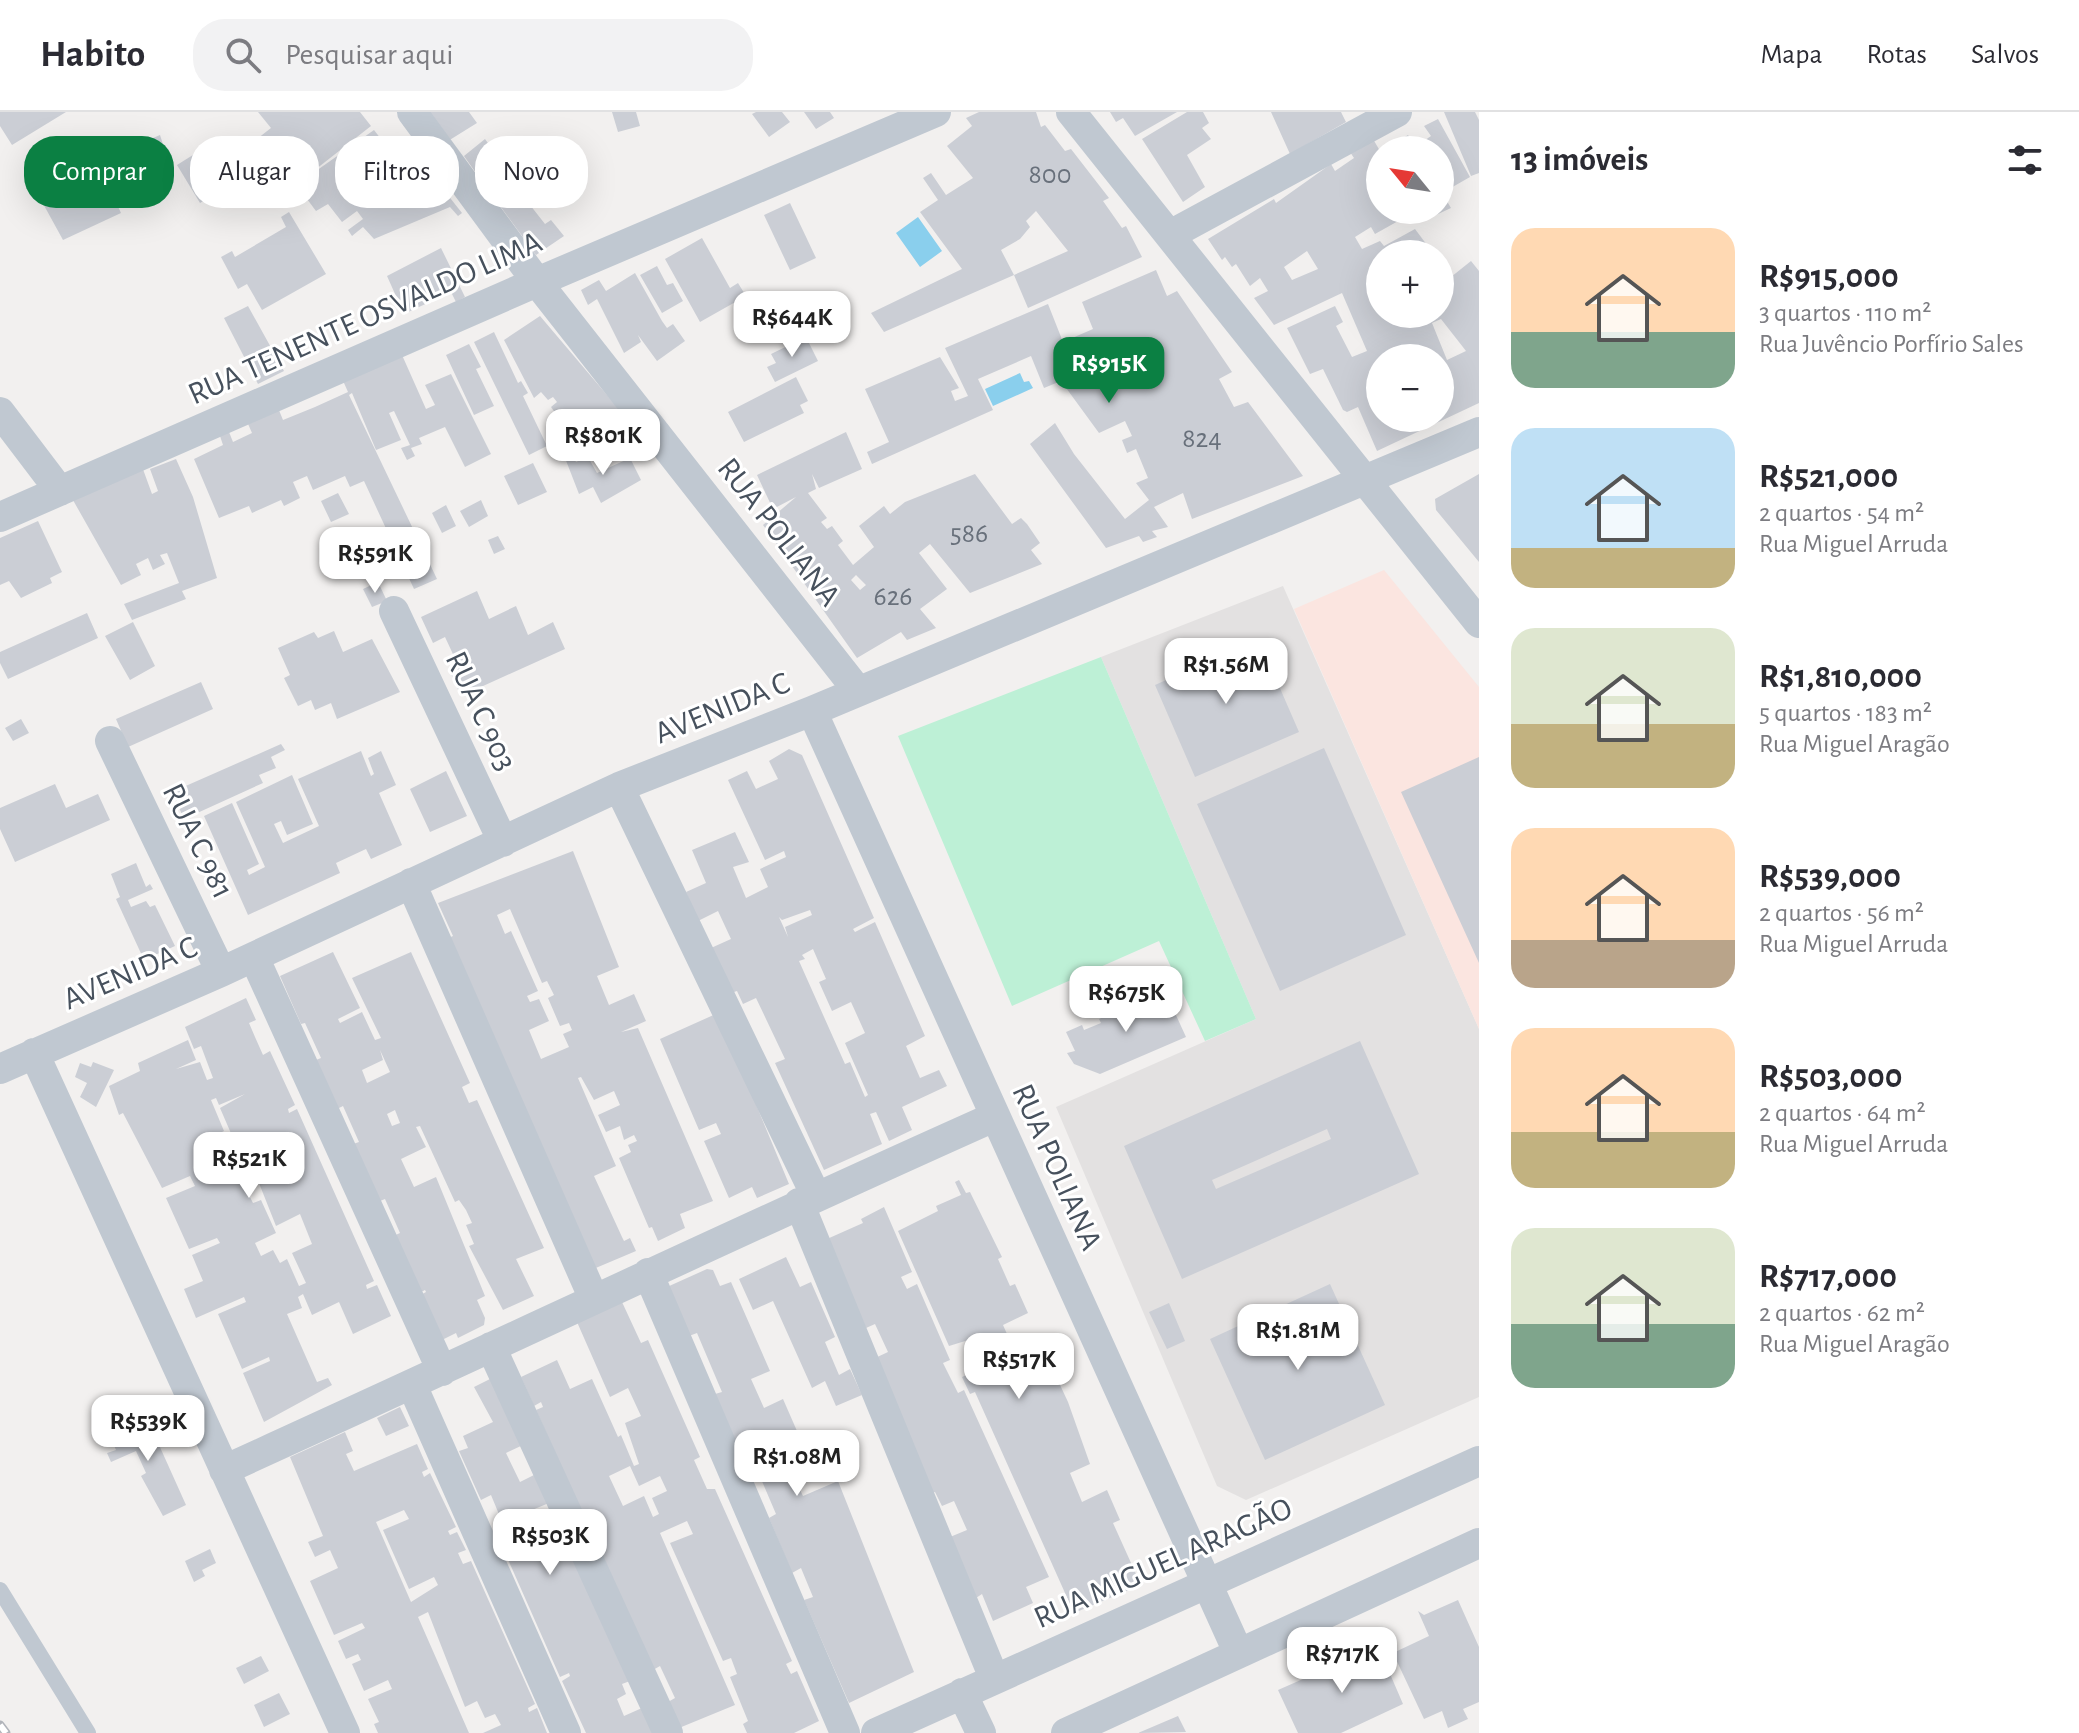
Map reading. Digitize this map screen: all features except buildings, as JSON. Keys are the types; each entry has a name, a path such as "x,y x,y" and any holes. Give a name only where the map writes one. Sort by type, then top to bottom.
{"street":[{"name":"RUA POLIANA","path":"412,112 537,282 858,691"},
{"name":"RUA TENENTE OSVALDO LIMA","path":"0,517 537,282 936,112"},
{"path":"1071,112 1479,623"},
{"path":"1170,235 1397,112"},
{"path":"0,412 60,491"},
{"name":"AVENIDA C","path":"0,1069 254,957 619,787 812,711 1479,432"},
{"name":"RUA C 903","path":"394,611 503,842"},
{"name":"RUA POLIANA","path":"812,711 1238,1652"},
{"name":"RUA C 981","path":"110,741 221,972"},
{"path":"619,787 808,1200 994,1678"},
{"path":"411,883 593,1297"},
{"path":"254,957 442,1371"},
{"path":"34,1053 345,1733"},
{"path":"224,1470 442,1371 593,1297 994,1117"},
{"path":"648,1273 845,1733"},
{"path":"491,1347 668,1733"},
{"path":"412,1385 566,1733"},
{"name":"RUA MIGUEL ARAGÃO","path":"876,1733 1479,1461"},
{"path":"1066,1733 1479,1543"},
{"path":"962,1693 981,1733"}],"lane":[{"path":"0,1590 88,1733"}],"shaded area":[{"path":"1384,570 1479,687 1479,1029 1294,609"},
{"path":"1283,586 1479,1029 1479,1397 1246,1500 1217,1486 1056,1107 1256,1019 1101,657"}],"green space":[{"path":"1101,657 1256,1019 1205,1041 1159,941 1012,1006 898,736"}],"water":[{"path":"918,217 942,251 920,267 896,233"},
{"path":"1020,373 1024,382 1029,381 1033,388 993,406 985,389"}],"railway":[{"path":"0,1725 6,1733"}]}
